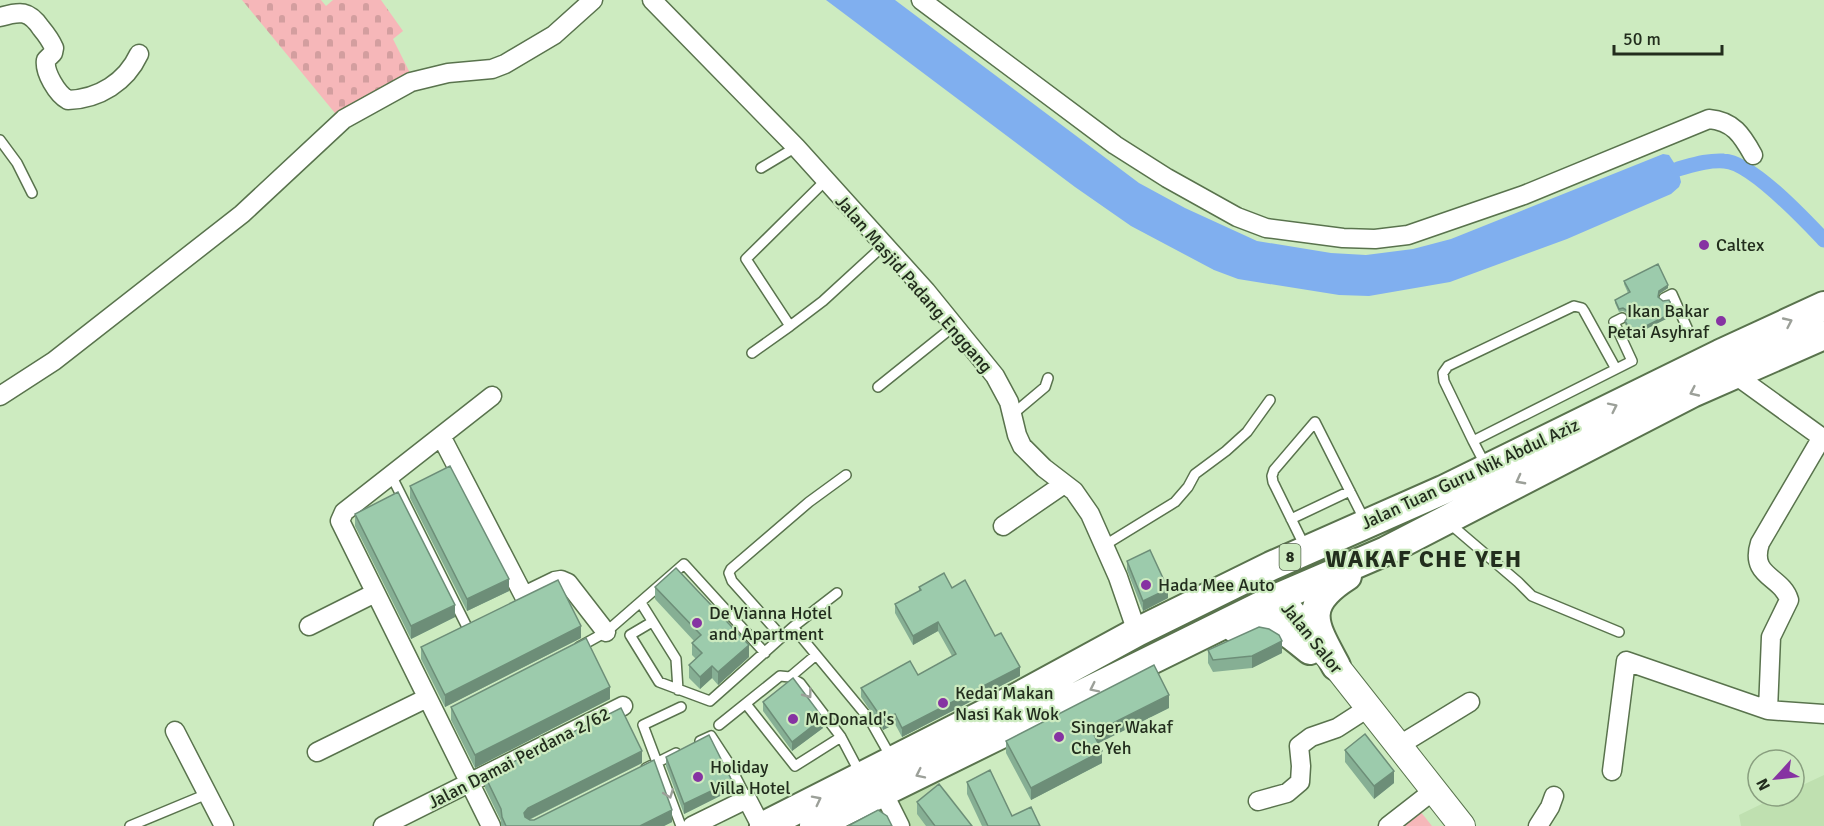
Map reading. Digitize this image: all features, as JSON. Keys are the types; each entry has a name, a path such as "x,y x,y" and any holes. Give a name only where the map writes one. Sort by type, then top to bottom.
{"main road":[{"name":"Jalan Tuan Guru Nik Abdul Aziz","path":"820,825 873,784 893,761 1137,632 1306,549 1443,490 1720,354 1824,306"},
{"name":"Jalan Tuan Guru Nik Abdul Aziz","path":"763,826 873,784 1156,657 1279,597 1386,550 1681,398 1824,334"},
{"path":"1016,698 1160,638 1242,597 1255,593 1266,593 1279,597 1285,578 1293,572 1443,490"},
{"path":"1336,666 1318,631 1315,617 1317,606 1331,586 1386,550"},
{"name":"Jalan Salor","path":"1279,597 1280,609 1284,618 1329,671 1364,704"},
{"name":"Jalan Salor","path":"1279,597 1460,825"},
{"path":"1156,657 1246,624 1261,621 1286,631 1310,650"}],"street":[{"path":"0,396 54,361 242,214 344,119 411,82 448,73 492,69 505,64 534,49 554,35 593,0"},
{"name":"Jalan Masjid Padang Enggang","path":"651,0 796,147 926,291 995,376 1013,414 1017,435 1022,446 1031,457 1074,491 1090,514 1105,545 1137,632"},
{"path":"921,0 1115,145 1167,178 1237,217 1266,228 1343,238 1375,239 1408,235 1524,195 1709,119 1721,120 1732,125 1744,138 1753,155"},
{"path":"0,17 13,13 26,14 35,18 54,48 46,60 47,71 61,95 68,100 87,97 116,84 134,66 139,54"},
{"path":"1734,374 1823,438 1760,543 1756,554 1760,567 1787,593 1789,600 1771,637 1768,710"},
{"path":"491,826 442,716 427,698 341,525 340,518 344,512 492,396"},
{"path":"441,436 524,596"},
{"path":"1003,526 1064,484"},
{"path":"505,606 561,580 568,583 606,632"},
{"path":"309,626 375,593"},
{"path":"446,635 486,615"},
{"path":"405,654 426,644"},
{"path":"1612,771 1626,661 1768,710 1824,714"},
{"path":"317,752 427,698"},
{"path":"1398,746 1470,702"},
{"path":"1258,801 1287,793 1300,782 1299,746 1311,737 1337,728 1364,704"},
{"name":"Jalan Damai Perdana 2/62","path":"383,826 623,706"},
{"path":"175,731 224,826"},
{"path":"873,784 900,826"},
{"path":"1388,826 1433,791"},
{"path":"1539,826 1554,796"},
{"path":"692,826 747,799 763,826"}],"lane":[{"path":"0,140 17,163 32,193"},
{"path":"762,168 796,147"},
{"path":"790,326 746,259 825,181"},
{"path":"752,353 823,301 883,246"},
{"path":"1664,298 1672,294 1688,330"},
{"path":"1487,468 1444,381 1443,373 1449,366 1574,306 1582,308 1616,369"},
{"path":"1473,441 1632,361 1614,322 1622,318"},
{"path":"878,387 954,326"},
{"path":"1013,414 1045,387 1048,378"},
{"path":"1105,545 1175,502 1188,487 1195,474 1247,432 1270,400"},
{"path":"1306,549 1272,476 1274,470 1315,422 1366,523"},
{"path":"391,475 466,625"},
{"path":"782,638 732,581 729,573 809,502 846,475"},
{"path":"1291,519 1350,491"},
{"path":"1445,519 1532,596 1618,632"},
{"path":"569,652 606,632 684,564 765,653"},
{"path":"652,622 630,635 659,682 710,701 793,627 837,593"},
{"path":"641,603 676,659 678,690"},
{"path":"793,627 870,720 893,761"},
{"path":"790,677 816,654"},
{"path":"719,725 780,676 790,677 800,683 873,784"},
{"path":"746,704 795,766 841,737"},
{"path":"681,706 643,725 681,826"},
{"path":"636,773 711,736 728,762 747,799"},
{"path":"130,826 207,794"}],"shaded area":[{"path":"1824,775 1824,826 1741,826 1739,815 1753,808 1806,808 1806,783"},
{"path":"936,782 947,792 973,826 848,826"}],"green space":[{"path":"242,0 321,0 326,6 333,0 381,0 403,31 393,39 411,75 339,118"},
{"path":"1420,811 1432,826 1400,826"}],"water":[{"path":"826,0 895,0 1139,183 1185,208 1257,241 1331,253 1366,255 1413,249 1451,239 1663,154 1669,155 1678,169 1681,182 1671,194 1567,239 1450,282 1369,296 1339,295 1238,279 1214,270 1131,226 1075,187"}],"building":[{"path":"1658,264 1668,285 1659,291 1658,297 1663,301 1669,300 1674,312 1632,333 1625,321 1629,316 1628,311 1623,308 1619,309 1615,300 1630,292 1624,281"},
{"path":"450,466 509,579 467,599 410,486"},
{"path":"398,492 455,605 411,626 355,514"},
{"name":"Hada Mee Auto","path":"1150,550 1168,589 1143,601 1127,561"},
{"name":"De'Vianna Hotel and Apartment","path":"676,568 749,645 718,672 712,666 700,677 689,665 702,653 692,643 701,635 655,587"},
{"path":"944,573 952,588 965,580 995,636 1001,633 1020,667 902,728 895,714 883,720 861,688 910,661 918,675 956,654 938,622 913,636 895,604 921,590 919,587"},
{"path":"558,580 581,626 445,695 421,647"},
{"path":"1259,627 1269,629 1279,635 1282,641 1252,656 1213,660 1208,650"},
{"path":"586,638 610,687 475,755 451,707"},
{"path":"1154,665 1169,695 1093,733 1102,751 1031,788 1006,741"},
{"name":"McDonald's","path":"793,678 823,718 792,742 763,702"},
{"path":"621,708 642,751 528,808 524,813 525,817 534,820 654,760 672,810 640,826 506,826 501,809 485,776"},
{"path":"1365,734 1394,771 1374,786 1345,750"},
{"name":"Holiday Villa Hotel","path":"709,735 732,781 684,804 666,757"},
{"path":"990,770 1012,816 1031,807 1040,826 988,826 967,782"},
{"path":"939,784 972,826 935,826 917,802"},
{"path":"878,810 887,816 892,826 848,826"}],"waterway":[{"path":"1678,169 1712,161 1735,164 1777,193 1824,240"}],"place":[{"name":"Caltex","path":"1704,245"},
{"name":"Ikan Bakar Petai Asyhraf","path":"1721,321"},
{"name":"Hada Mee Auto","path":"1146,585"},
{"name":"De'Vianna Hotel and Apartment","path":"697,623"},
{"name":"Kedai Makan Nasi Kak Wok","path":"943,703"},
{"name":"McDonald's","path":"793,719"},
{"name":"Singer Wakaf Che Yeh","path":"1059,737"},
{"name":"Holiday Villa Hotel","path":"698,777"}],"district":[{"name":"WAKAF CHE YEH","path":"1424,559"}]}
